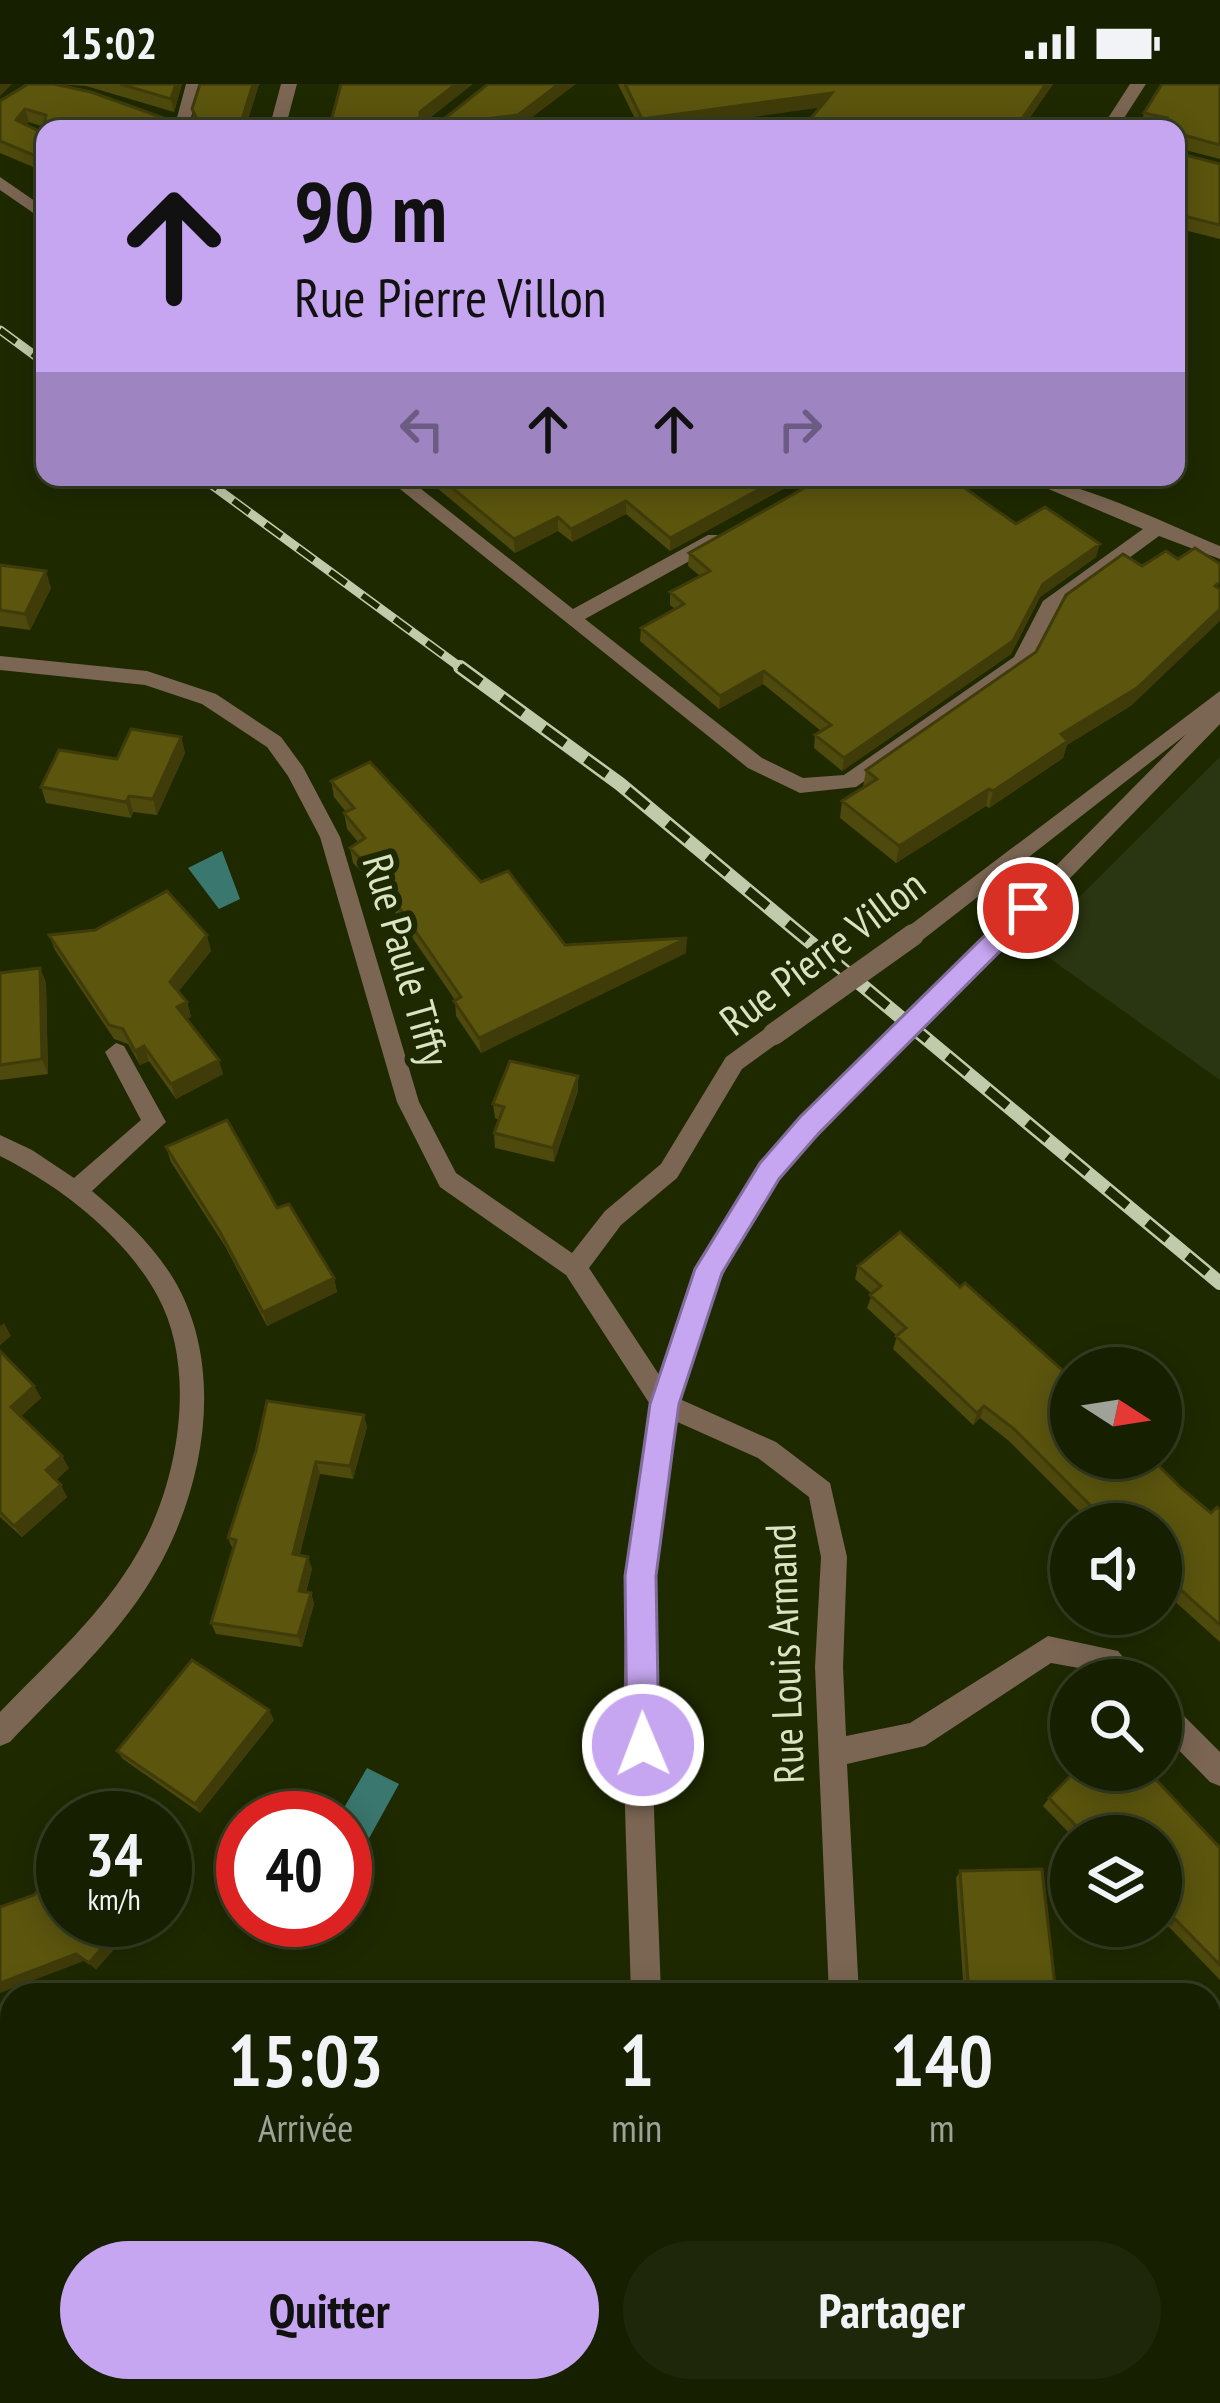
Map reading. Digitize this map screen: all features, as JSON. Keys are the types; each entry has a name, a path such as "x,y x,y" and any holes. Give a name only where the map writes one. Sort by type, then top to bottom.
{"street":[{"path":"186,120 194,84"},
{"path":"279,120 289,84"},
{"path":"1115,120 1138,84"},
{"path":"0,182 36,209"},
{"path":"406,486 755,763 800,786 849,782 1022,661 1050,605 1158,527"},
{"path":"1052,486 1220,553"},
{"path":"575,616 731,530"},
{"name":"Rue Paule Tiffy","path":"0,663 147,678 209,699 274,742 296,772 330,837 408,1102 448,1180 575,1268 664,1404"},
{"name":"Rue Pierre Villon","path":"575,1268 613,1218 669,1171 734,1063 913,935 1220,698"},
{"path":"646,1983 640,1576 664,1404 709,1269 770,1171 809,1125 1220,712"},
{"path":"76,1191 154,1122 116,1052"},
{"path":"0,1145 76,1191 131,1242 177,1308 190,1402 172,1512 148,1560 117,1606 0,1732"},
{"name":"Rue Louis Armand","path":"664,1404 767,1450 821,1491 834,1557 829,1667 843,1983"},
{"path":"832,1754 915,1736 1048,1648 1103,1659"},
{"path":"1182,1734 1220,1772"}],"shaded area":[{"path":"1220,757 1220,1080 1031,945"}],"water":[{"path":"222,851 240,899 219,909 188,868"},
{"path":"367,1768 399,1784 372,1833 372,1791 354,1791"}],"building":[{"path":"28,84 91,92 169,120 45,120 46,115 25,109 16,120 36,130 36,156 0,141 0,101"},
{"path":"120,84 176,84 171,99"},
{"path":"200,84 253,84 242,120 169,120 197,119 192,109"},
{"path":"341,84 456,84 420,112 420,119 444,119 488,84 559,84 518,115 476,120 331,120"},
{"path":"625,84 1046,84 1021,120 810,120 832,93 642,119"},
{"path":"1162,84 1220,84 1220,145 1185,135 1185,120 1144,113"},
{"path":"1185,155 1220,164 1220,225 1185,216"},
{"path":"450,486 765,486 670,538 626,501 571,529 558,517 514,539"},
{"path":"808,486 962,486 1016,524 1045,507 1100,544 1043,584 1013,641 844,758 815,735 831,725 764,671 720,696 641,628 684,604 670,592 710,571 689,553"},
{"path":"1195,548 1220,564 1220,582 1215,586 1220,589 1220,609 1137,688 1061,734 1068,741 899,846 842,801 877,779 866,770 1036,652 1066,595 1123,554 1142,566 1166,551 1178,559"},
{"path":"0,565 46,571 25,614 0,610"},
{"path":"131,729 181,737 153,799 129,796 126,802 41,787 59,750 117,759"},
{"path":"370,762 481,882 508,871 565,945 687,938 479,1038 454,1001 461,997 378,877 350,848 365,838 344,813 354,808 331,781"},
{"path":"167,891 207,935 170,982 187,1002 177,1007 219,1060 171,1084 144,1046 135,1051 123,1029 109,1025 49,935 95,930"},
{"path":"40,968 42,1059 0,1065 0,973"},
{"path":"510,1061 578,1076 553,1148 494,1133 504,1107 493,1104"},
{"path":"227,1120 277,1208 289,1204 334,1278 263,1312 166,1147"},
{"path":"900,1232 1050,1359 1050,1465 984,1406 977,1413 896,1336 906,1328 870,1295 881,1286 858,1266"},
{"path":"0,1351 34,1386 11,1407 62,1456 46,1470 61,1485 14,1526 0,1512"},
{"path":"267,1401 364,1415 350,1466 316,1462 293,1554 308,1557 299,1591 311,1593 298,1636 211,1623 236,1540 228,1538"},
{"path":"1064,1479 1172,1479 1211,1513 1217,1507 1220,1625 1182,1591 1182,1503 1088,1503"},
{"path":"192,1660 269,1710 195,1804 192,1791 176,1791 117,1751"},
{"path":"1056,1791 1167,1791 1220,1848 1220,1965 1182,1926 1182,1815 1066,1815 1049,1798"},
{"path":"1042,1869 1055,1983 968,1983 960,1871"},
{"path":"34,1895 36,1947 103,1947 89,1963 76,1954 0,1983 0,1907"}],"railway":[{"path":"0,330 36,356"},
{"path":"213,486 464,670"},
{"path":"460,667 620,784 1220,1283"}],"route":[{"path":"643,1745 640,1576 664,1404 709,1269 770,1171 809,1125 1028,908"}]}
